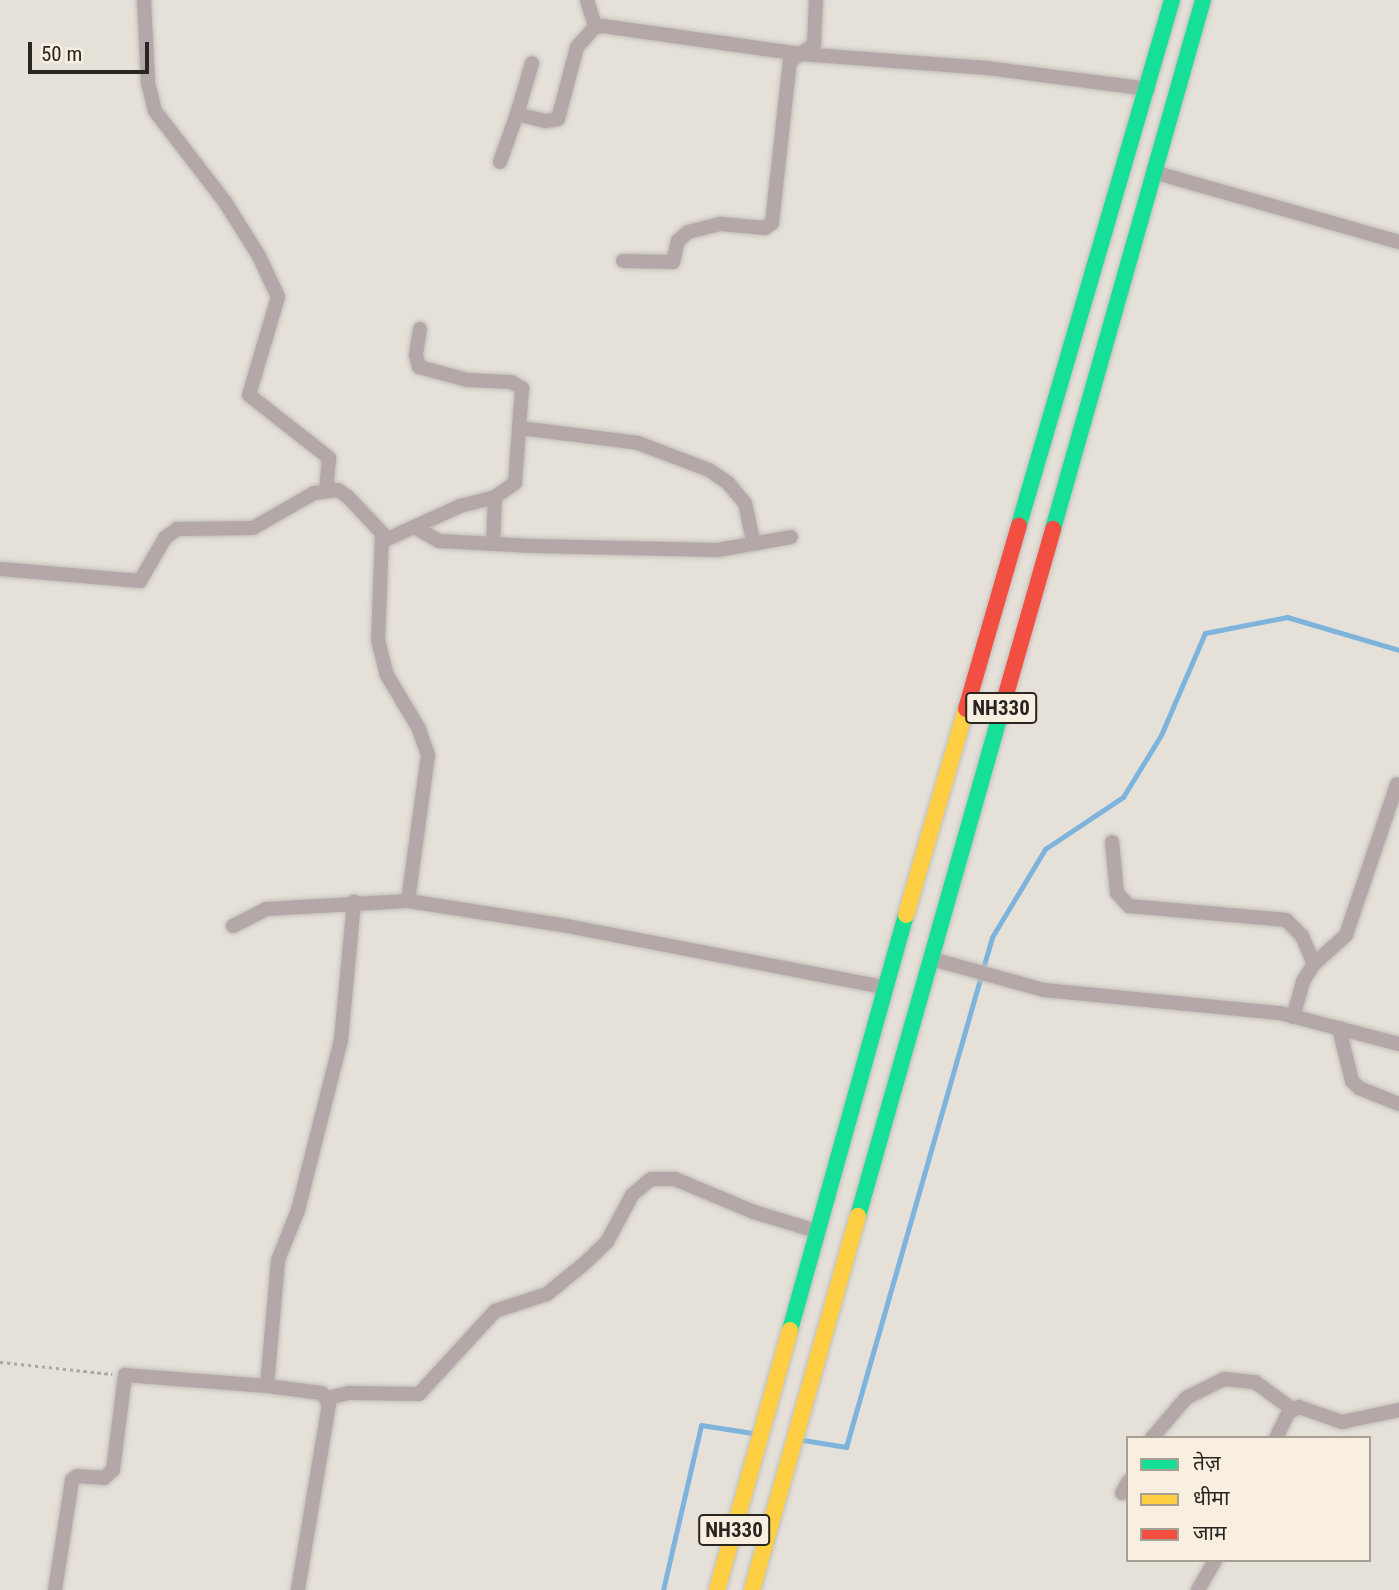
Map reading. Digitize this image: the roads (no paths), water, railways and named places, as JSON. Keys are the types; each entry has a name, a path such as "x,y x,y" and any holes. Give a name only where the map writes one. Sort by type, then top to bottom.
{"highway":[{"name":"NH330","path":"718,1590 885,987 1172,0"},
{"name":"NH330","path":"752,1590 804,1418 1203,0"}],"street":[{"path":"144,0 148,83 155,111 225,202 259,256 278,296 249,395 329,458 331,474 326,490"},
{"path":"587,0 595,27"},
{"path":"623,261 673,262 680,237 715,225 768,226 790,61 814,46 816,0"},
{"path":"595,27 800,54 987,68 1148,89"},
{"path":"517,114 546,121 558,119 577,47 595,27"},
{"path":"500,162 532,63"},
{"path":"1153,172 1399,242"},
{"path":"383,541 460,506 495,497 515,483 522,388 511,382 467,380 419,367 416,355 420,329"},
{"path":"520,428 638,443 709,470 728,483 745,503 753,541"},
{"path":"0,569 140,580 170,532 187,528 253,528 326,490 348,496 377,524 383,541 378,640 387,675 419,729 428,755 408,901"},
{"path":"494,544 495,497"},
{"path":"414,527 439,541 704,550 791,537"},
{"path":"1293,1017 1303,981 1314,964 1346,935 1396,784"},
{"path":"1112,842 1117,894 1129,906 1286,920 1302,936 1314,964"},
{"path":"233,926 266,909 408,901 885,987"},
{"path":"267,1386 278,1260 298,1210 341,1040 354,902"},
{"path":"932,959 1044,990 1293,1017 1399,1044"},
{"path":"1339,1028 1352,1081 1359,1088 1399,1104"},
{"path":"55,1590 72,1480 104,1478 113,1470 125,1375 267,1386 327,1398 349,1393 419,1394 495,1311 547,1294 585,1263 607,1242 632,1195 651,1179 675,1179 754,1212 816,1231"},
{"path":"1154,1436 1185,1398 1224,1379 1255,1382 1292,1409 1303,1408 1342,1422 1399,1410"},
{"path":"298,1590 327,1398"},
{"path":"1277,1436 1292,1409"},
{"path":"1198,1590 1214,1562"}],"waterway":[{"path":"803,1440 846,1447 992,937 1045,849 1123,797 1161,735 1205,633 1287,617 1399,650"},
{"path":"663,1590 701,1425 752,1433"}]}
